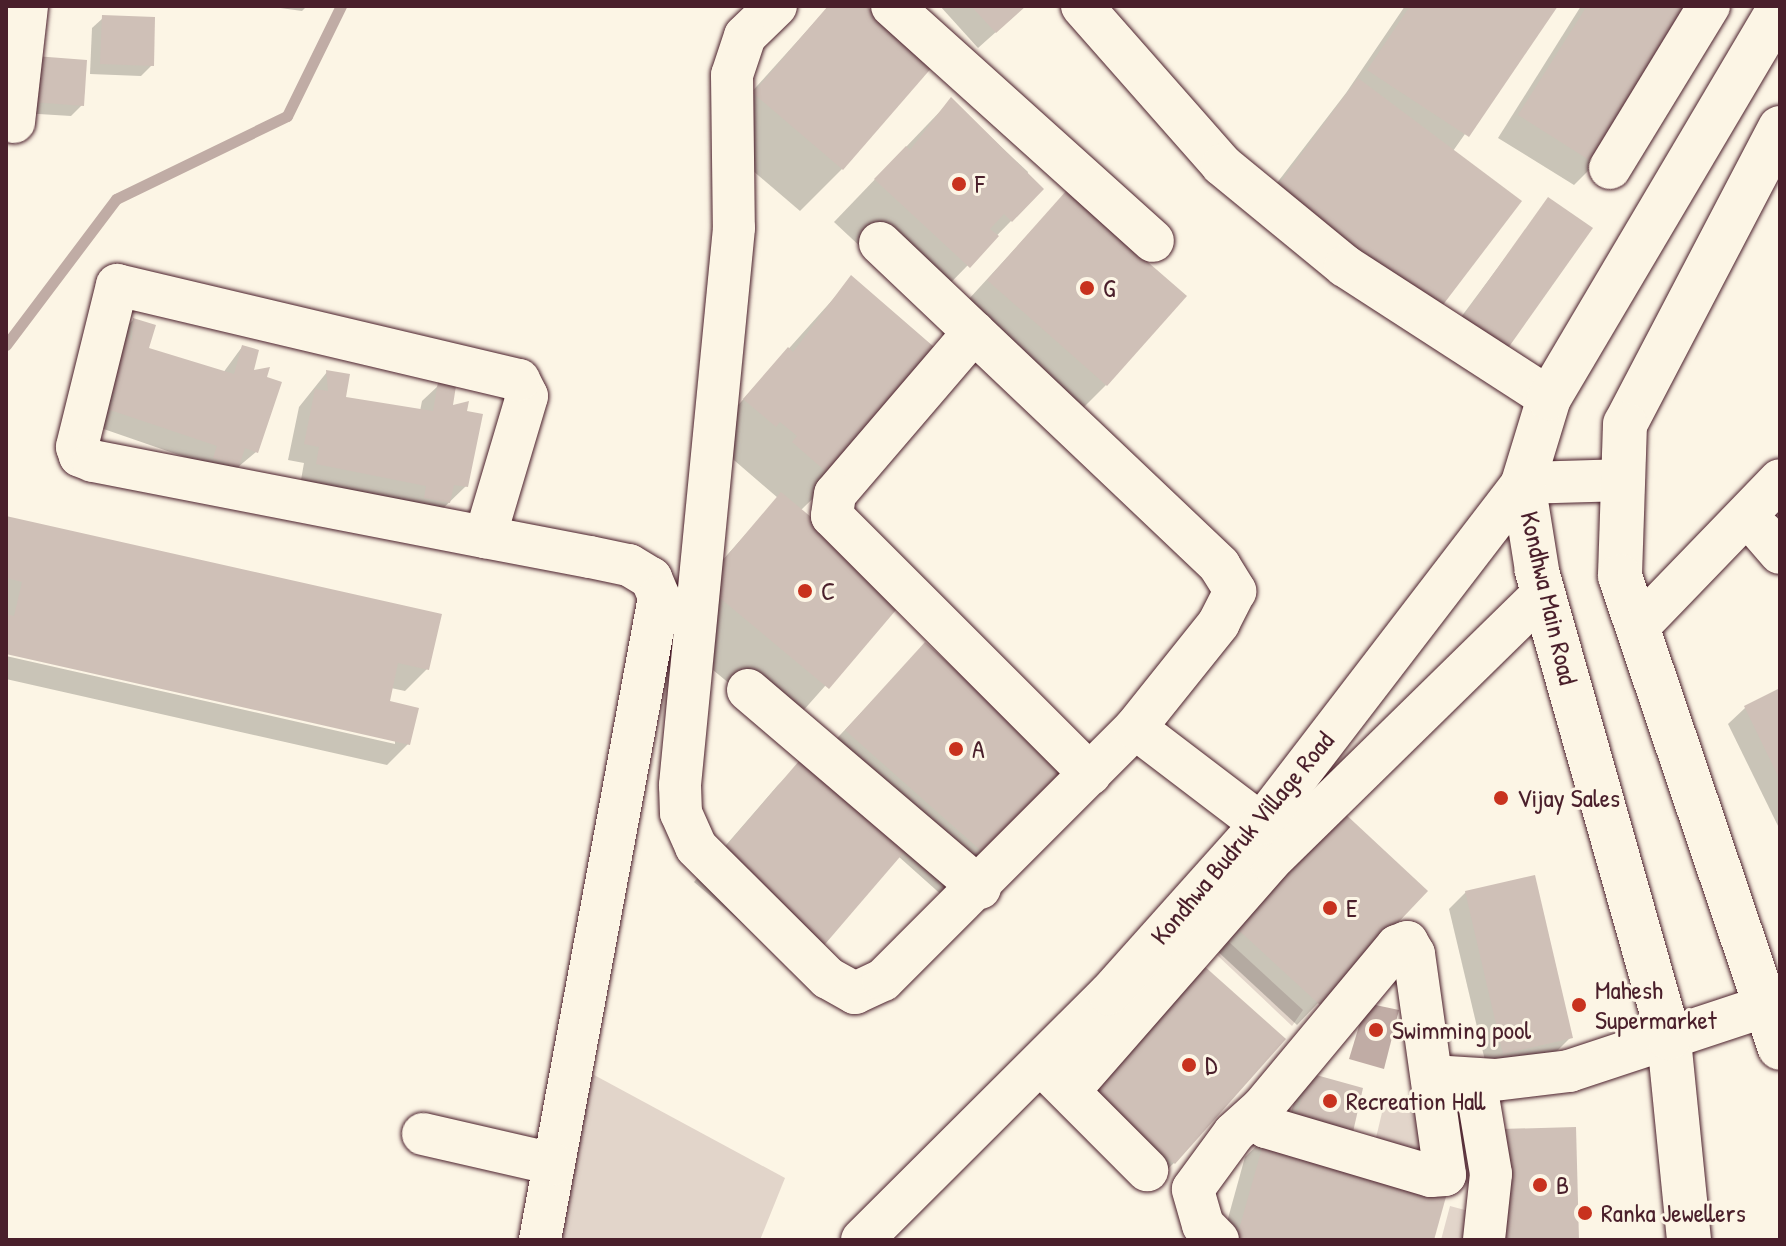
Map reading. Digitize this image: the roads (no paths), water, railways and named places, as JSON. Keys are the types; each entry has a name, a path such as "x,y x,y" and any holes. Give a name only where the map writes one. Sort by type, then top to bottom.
{"main road":[{"name":"Kondhwa Main Road","path":"1682,1235 1669,1038 1543,594 1523,483 1549,398 1780,8"},
{"path":"1775,1026 1620,576 1625,424 1780,128"}],"street":[{"path":"14,122 27,6"},
{"path":"776,6 745,36 732,75 734,228 681,813 696,847 828,978 855,993 883,980 980,888 1135,728 1219,623 1235,591 1219,565 880,243"},
{"path":"892,6 1153,241"},
{"path":"1082,6 1222,165 1345,266 1549,398"},
{"path":"1610,168 1709,6"},
{"path":"485,537 527,396 519,380 117,285 77,447 80,456 485,537 629,565 651,578 659,597 540,1240"},
{"path":"974,332 835,494 832,516 1090,774"},
{"path":"1523,483 1623,480"},
{"path":"1643,641 1780,480"},
{"name":"Kondhwa Budruk Village Road","path":"867,1239 1054,1077 1261,824 1523,483"},
{"path":"1643,641 1774,531"},
{"path":"1147,1170 1054,1077 1543,594"},
{"path":"748,690 980,888"},
{"path":"1135,728 1261,824"},
{"path":"1218,1240 1203,1225 1193,1189 1234,1133 1262,1108 1397,946 1407,942 1414,954 1445,1175 1431,1176 1266,1127 1259,1120 1262,1108"},
{"path":"1432,1076 1475,1079 1569,1071 1669,1038 1775,1026"},
{"path":"1475,1079 1491,1174 1484,1240"},
{"path":"423,1134 554,1164"}],"waterway":[{"path":"6,345 116,199 287,116 341,6"}],"place":[{"name":"F","path":"959,184"},
{"name":"G","path":"1087,288"},
{"name":"C","path":"805,591"},
{"name":"A","path":"956,749"},
{"name":"Vijay Sales","path":"1501,798"},
{"name":"E","path":"1330,908"},
{"name":"Mahesh Supermarket","path":"1579,1005"},
{"name":"Swimming pool","path":"1376,1030"},
{"name":"D","path":"1189,1065"},
{"name":"Recreation Hall","path":"1330,1101"},
{"name":"B","path":"1540,1185"},
{"name":"Ranka Jewellers","path":"1585,1213"}]}
